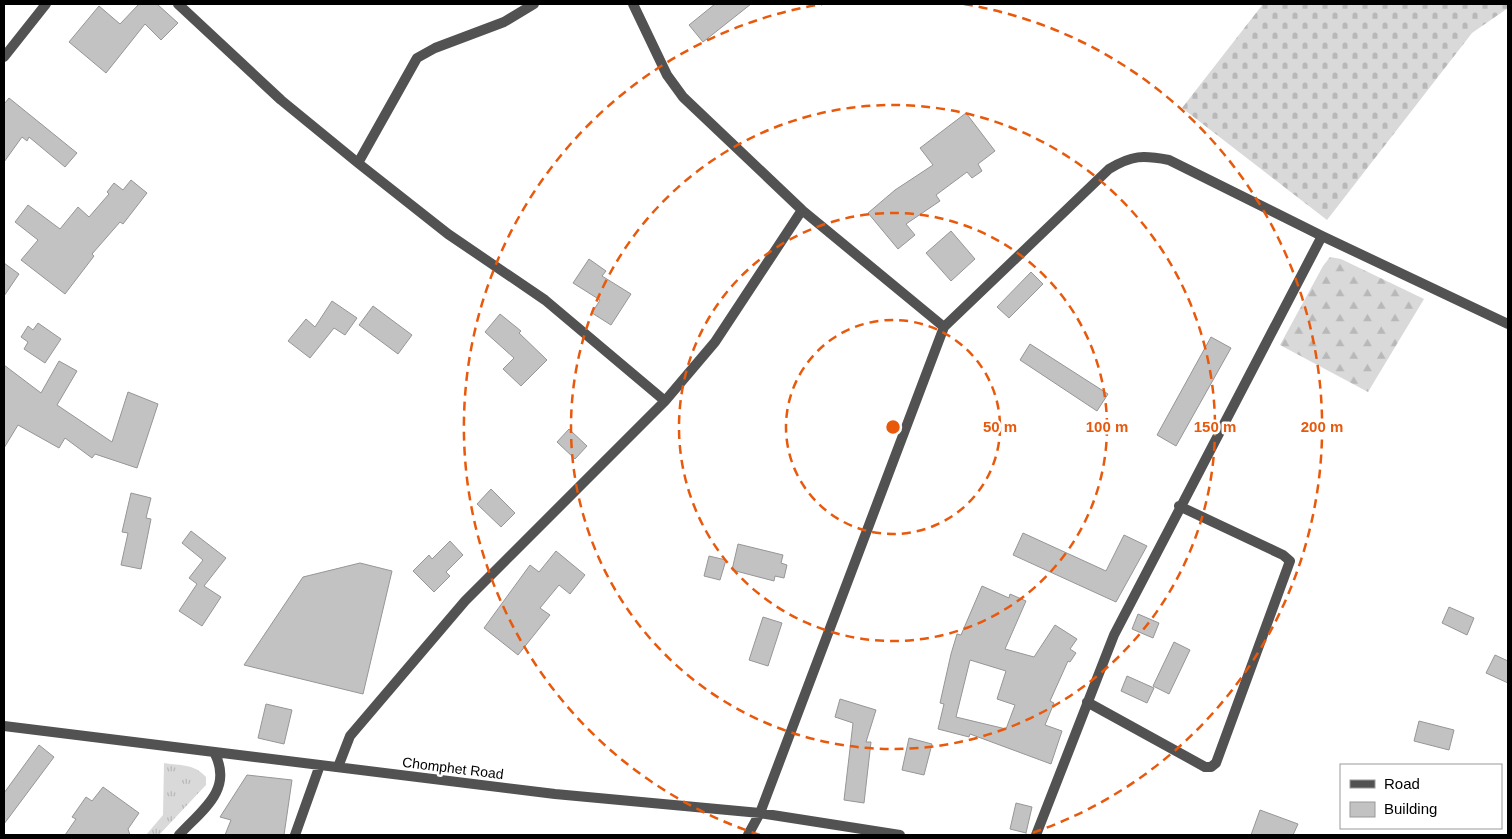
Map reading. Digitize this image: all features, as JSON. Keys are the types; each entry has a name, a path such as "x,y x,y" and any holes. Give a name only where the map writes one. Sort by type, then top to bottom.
{"street":[{"path":"4,57 46,4"},
{"path":"178,4 281,100 358,163 448,234 545,300 665,401"},
{"path":"358,163 417,58 425,52 504,22 534,4"},
{"path":"632,4 658,58 683,97 802,210 944,327"},
{"path":"748,835 760,814 944,327 1109,169 1125,159 1144,155 1169,160 1322,236 1508,324"},
{"path":"338,767 350,736 466,601 665,401 715,342 802,210"},
{"path":"1036,835 1114,635 1179,506 1322,236"},
{"path":"1087,702 1205,767 1211,767 1216,763 1290,561 1283,555 1179,506"},
{"name":"Chomphet Road","path":"4,726 215,754 555,794 760,814 900,835"},
{"path":"180,835 219,789 222,778 221,766 215,754"},
{"path":"295,835 320,765"}],"green space":[{"path":"1263,4 1508,4 1508,8 1472,33 1327,220 1182,108"},
{"path":"1330,257 1341,259 1424,299 1368,392 1280,345 1323,266"},
{"path":"164,763 196,769 206,777 206,785 159,835 146,835 163,815"}],"building":[{"path":"139,4 157,4 178,23 161,40 145,24 106,73 69,42 99,6 120,24"},
{"path":"715,4 751,4 703,42 689,25"},
{"path":"9,98 77,153 65,167 29,137 27,141 22,137 4,162 4,104"},
{"path":"966,113 995,151 978,164 982,171 972,178 967,172 936,195 940,201 906,224 915,235 898,249 868,213 895,190 933,165 920,148"},
{"path":"131,180 147,193 123,224 120,222 92,254 94,256 65,294 21,260 38,240 15,222 28,205 60,229 78,207 89,217 109,194 107,192 114,183 123,190"},
{"path":"951,231 975,259 951,281 926,253"},
{"path":"589,259 606,271 602,276 631,294 611,325 592,313 600,300 573,283"},
{"path":"4,263 19,274 4,296"},
{"path":"1031,272 1043,284 1009,318 997,307"},
{"path":"332,301 357,318 345,335 334,328 310,358 288,341 306,319 315,327"},
{"path":"373,306 412,335 398,354 359,325"},
{"path":"500,314 521,331 519,333 547,360 521,386 503,369 514,358 485,332"},
{"path":"38,323 61,339 45,363 24,349 28,342 21,337 28,326 33,330"},
{"path":"1211,337 1231,348 1176,446 1157,435"},
{"path":"1030,344 1108,394 1097,411 1020,360"},
{"path":"59,361 77,371 57,405 112,442 128,392 158,404 137,468 95,454 92,458 65,438 59,448 18,425 4,448 4,365 41,393"},
{"path":"569,429 587,446 575,459 557,442"},
{"path":"491,489 515,513 501,527 477,504"},
{"path":"131,493 151,498 146,518 151,519 141,569 121,565 128,533 122,532"},
{"path":"191,531 226,558 204,586 221,597 202,626 179,611 197,584 189,578 203,560 182,543"},
{"path":"1023,533 1106,571 1124,535 1147,546 1116,602 1013,555"},
{"path":"450,541 463,555 446,572 450,576 434,592 413,571 429,555 432,559"},
{"path":"738,544 783,555 781,563 787,565 784,578 775,576 774,581 732,570"},
{"path":"556,551 585,575 570,594 559,585 540,608 550,615 518,655 484,628 530,565 539,572"},
{"path":"709,556 726,560 720,580 704,576"},
{"path":"360,563 392,571 363,694 244,665 303,577"},
{"path":"982,586 1009,598 1010,594 1026,601 1005,649 1034,657 1055,625 1077,639 1070,649 1076,653 1070,662 1068,661 1050,701 1054,703 1045,725 1062,731 1051,764 970,734 969,737 938,729 944,704 940,703 951,654 957,634 961,635","holes":["970,660 1006,671 997,699 1015,705 1006,729 956,717"]},
{"path":"1449,607 1474,618 1467,635 1442,623"},
{"path":"1138,614 1159,623 1153,638 1132,629"},
{"path":"763,617 782,623 768,666 749,660"},
{"path":"1174,642 1190,650 1169,694 1153,686"},
{"path":"1495,655 1508,661 1508,683 1486,673"},
{"path":"1127,676 1154,688 1147,703 1121,691"},
{"path":"840,699 876,710 866,742 871,742 864,803 844,800 853,723 835,717"},
{"path":"266,704 292,710 284,744 258,738"},
{"path":"1419,721 1454,730 1449,750 1414,741"},
{"path":"909,738 932,744 924,775 902,770"},
{"path":"39,745 54,757 4,824 4,793"},
{"path":"247,775 292,780 284,835 225,835 231,820 220,817"},
{"path":"103,787 139,813 128,829 130,835 65,835 76,819 72,817 86,797 92,801"},
{"path":"1016,803 1032,807 1026,833 1010,829"},
{"path":"1260,810 1298,824 1293,835 1251,835"}]}
